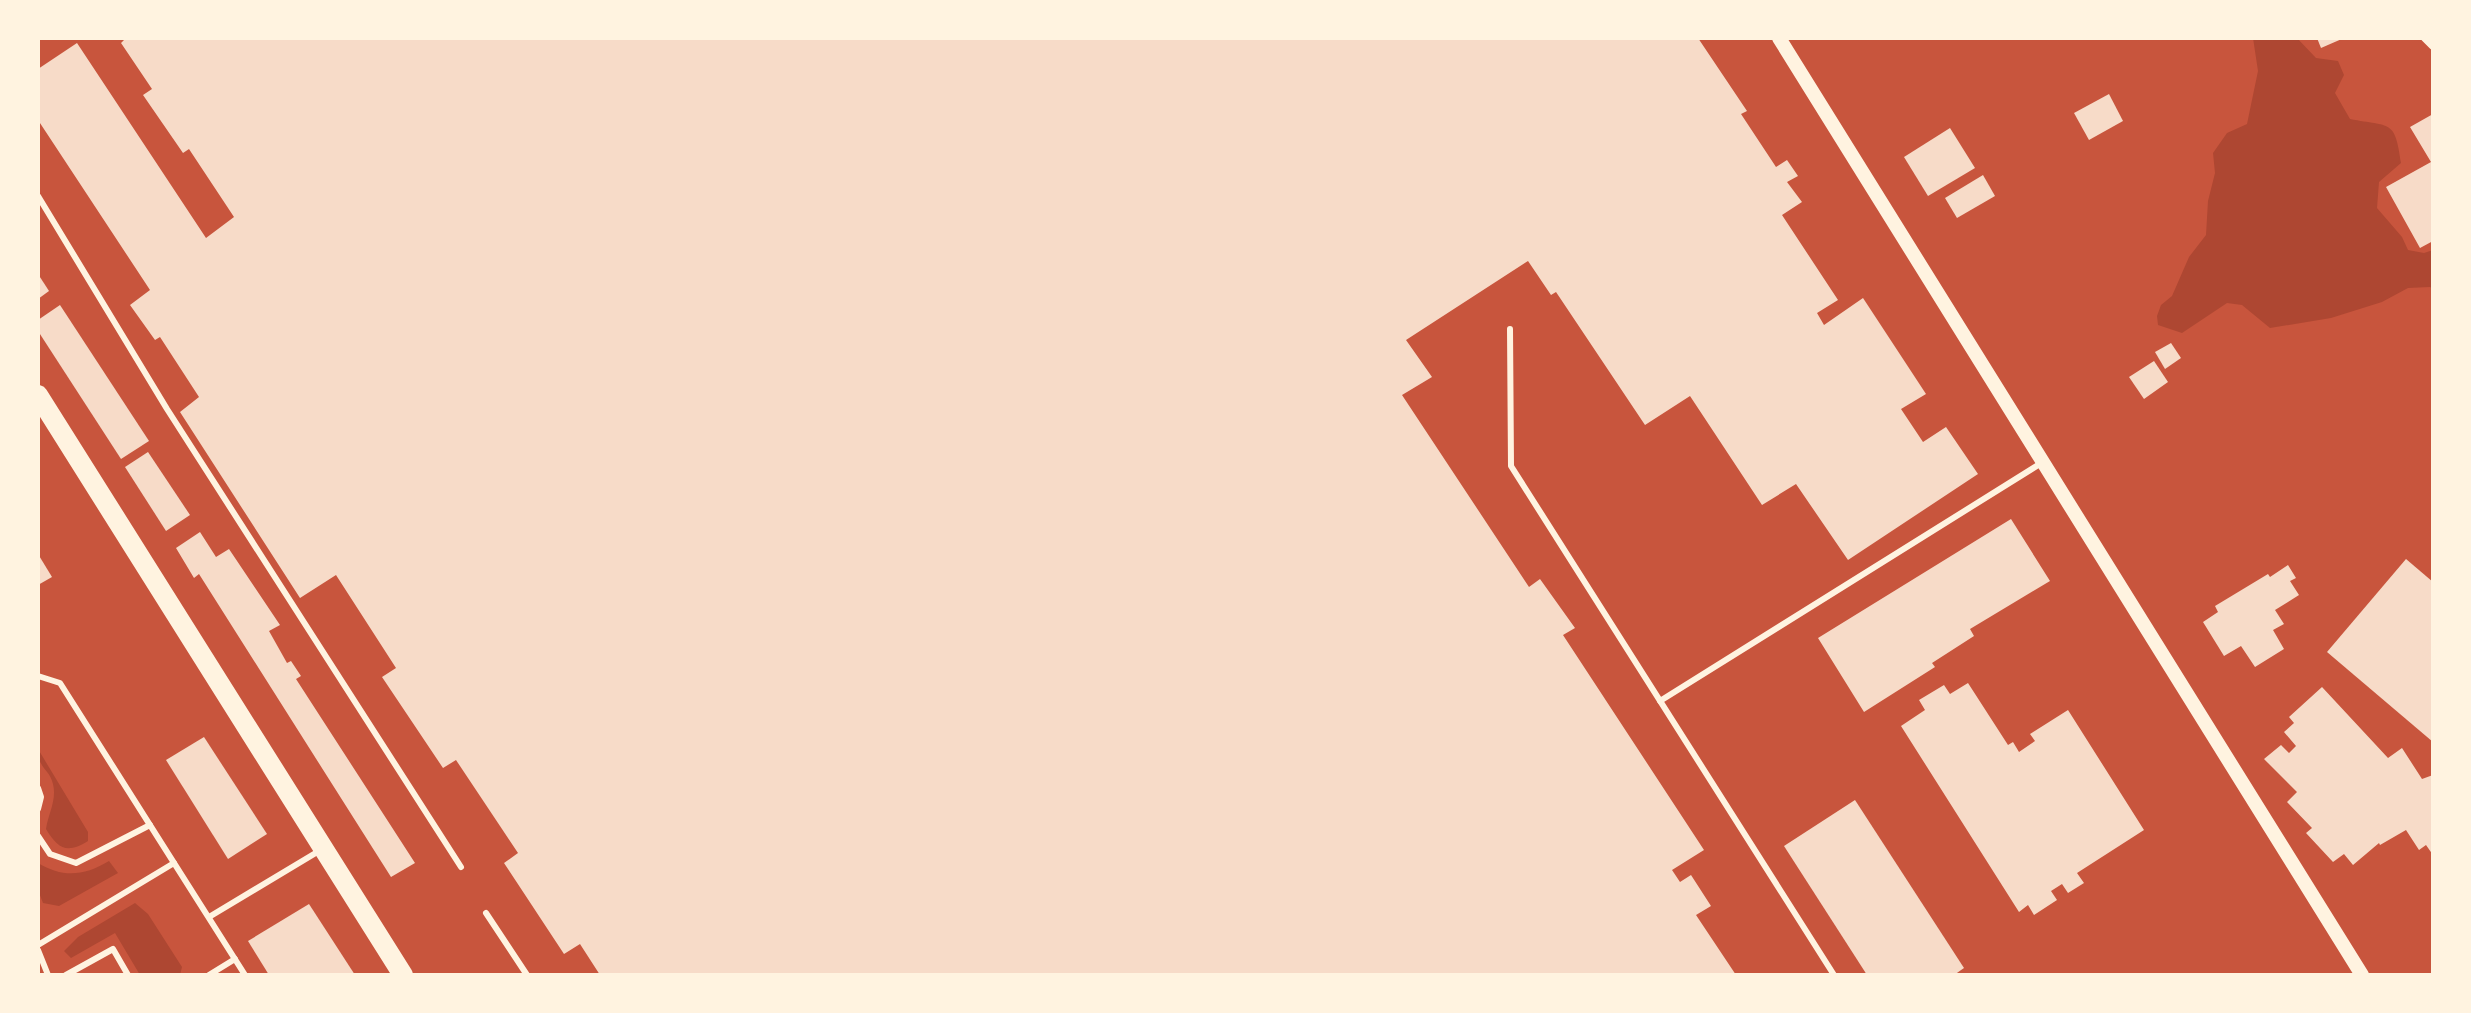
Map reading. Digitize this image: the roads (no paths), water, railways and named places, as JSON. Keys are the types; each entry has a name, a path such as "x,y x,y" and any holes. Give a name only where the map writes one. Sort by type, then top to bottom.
{"main road":[{"path":"38,395 403,975"}],"street":[{"path":"1779,38 2362,975"},
{"path":"2425,38 2433,46"}],"lane":[{"path":"38,196 167,409 461,867"},
{"path":"1510,329 1511,466 1834,975"},
{"path":"1660,701 2043,462"},
{"path":"38,676 60,683 245,975"},
{"path":"38,788 41,797 38,809"},
{"path":"38,836 50,854 62,861 76,863 150,825"},
{"path":"209,917 323,848"},
{"path":"48,975 38,947 174,863"},
{"path":"486,913 527,975"},
{"path":"66,975 113,949 128,975"},
{"path":"209,975 235,959"}]}
